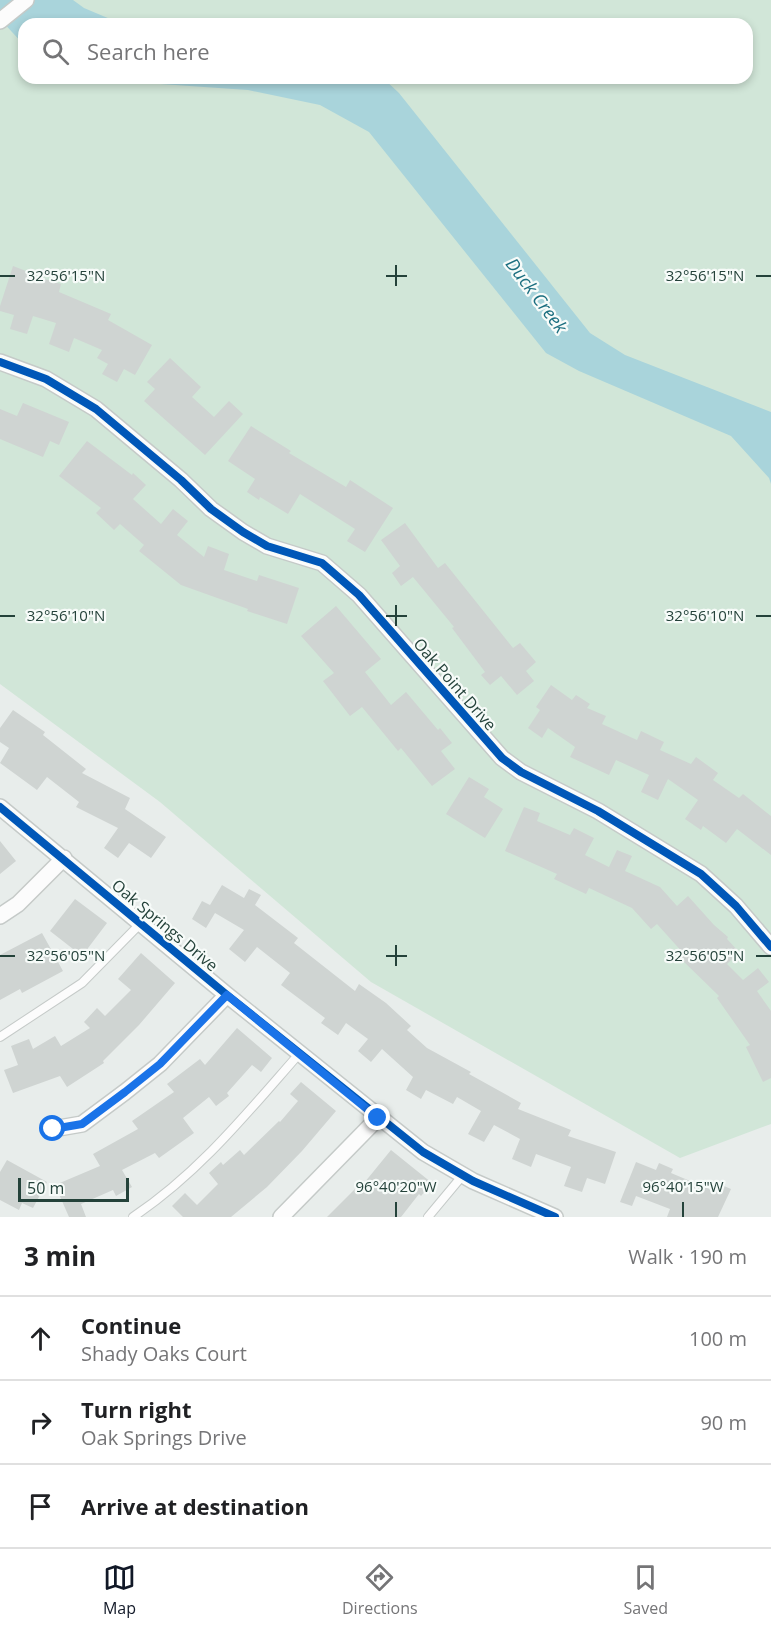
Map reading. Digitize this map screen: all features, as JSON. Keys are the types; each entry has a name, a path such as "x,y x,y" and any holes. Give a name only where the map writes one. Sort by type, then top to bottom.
{"street":[{"path":"0,21 26,0"},
{"name":"Oak Point Drive","path":"0,362 46,379 96,410 181,480 211,509 243,532 267,546 322,562 359,595 502,758 521,772 598,811 701,874 736,906 771,947"},
{"name":"Oak Springs Drive","path":"0,807 299,1054 423,1152 463,1175 555,1217"},
{"path":"0,915 18,904 64,858"},
{"path":"53,1129 82,1124 125,1092 160,1064 227,995"},
{"path":"281,1217 378,1118"}],"lane":[{"path":"0,1037 82,983 141,923"},
{"path":"133,1217 155,1203 193,1171 299,1054"},
{"path":"428,1217 463,1175"}],"green space":[{"path":"0,0 771,0 771,1124 680,1158 371,982 160,802 0,684"}],"water":[{"path":"0,0 73,0 84,8 108,18 18,18 18,38 0,19"},
{"name":"Duck Creek","path":"160,84 389,84 399,93 590,333 625,355 771,412 771,484 769,478 731,436 579,371 546,353 369,132 320,105 248,90"}],"building":[{"path":"13,266 26,271 25,273 61,284 59,292 111,314 108,320 152,345 135,375 124,369 117,382 102,374 108,364 97,358 102,350 74,338 69,352 49,344 56,323 33,316 27,334 10,329 14,315 0,311 0,306"},
{"path":"170,358 201,387 192,397 214,417 229,401 243,414 205,455 144,401 155,389 147,382"},
{"path":"23,403 69,422 59,445 50,441 43,457 0,439 0,409 17,416"},
{"path":"251,426 291,451 289,453 346,487 350,480 393,508 365,552 347,541 355,529 300,494 288,514 247,492 255,479 228,461"},
{"path":"87,441 132,475 133,473 146,485 133,499 161,524 173,509 188,521 177,535 204,557 208,546 229,554 224,570 257,581 259,575 299,588 287,624 181,585 139,551 144,545 120,524 114,530 96,513 101,508 59,476"},
{"path":"405,523 438,568 445,563 513,648 520,643 536,662 526,671 534,681 517,695 501,676 490,685 481,675 485,672 452,628 454,627 413,577 401,586 392,573 400,566 381,540"},
{"path":"336,606 381,659 365,672 391,705 406,692 452,743 441,751 455,769 432,786 401,748 398,751 362,707 350,716 323,681 334,673 301,636"},
{"path":"551,685 572,700 576,695 590,704 587,708 606,716 602,724 637,740 641,731 664,742 660,750 691,764 696,757 718,773 713,780 739,798 743,794 771,816 771,855 737,829 726,843 703,826 701,830 685,819 698,800 668,779 658,800 641,792 649,775 616,760 609,775 570,757 575,747 548,728 542,738 528,728 540,710 536,707"},
{"path":"13,710 45,732 43,735 86,769 82,773 130,798 125,809 166,837 151,858 129,843 118,858 104,848 118,828 76,807 79,802 47,777 37,790 0,763 9,748 0,742 0,728"},
{"path":"469,777 489,789 484,797 503,809 485,838 446,814"},
{"path":"524,807 540,813 537,821 570,835 574,828 594,838 585,855 609,867 617,850 632,856 625,871 660,887 677,906 688,896 728,937 727,939 739,952 727,964 743,980 758,968 769,982 757,991 771,1011 771,1078 763,1082 746,1047 750,1045 717,998 719,996 680,958 684,954 657,924 651,929 632,908 589,888 586,894 554,879 557,874 505,851"},
{"path":"0,841 16,861 0,874"},
{"path":"222,885 244,898 249,889 261,895 255,905 298,938 294,943 355,991 359,984 386,1003 411,1026 407,1030 427,1048 521,1103 518,1109 571,1130 568,1136 616,1152 605,1184 587,1178 582,1192 564,1186 571,1167 536,1154 531,1167 512,1159 520,1139 494,1125 484,1142 468,1134 481,1111 457,1097 453,1104 426,1090 421,1099 406,1090 413,1077 382,1049 371,1062 358,1051 368,1039 346,1023 338,1035 321,1023 325,1018 281,985 290,973 257,947 245,962 229,949 244,930 215,913 206,928 192,919 202,901 210,905"},
{"path":"75,899 107,923 82,956 50,931"},
{"path":"42,933 63,971 22,993 20,989 0,1000 0,955"},
{"path":"141,953 175,983 139,1025 103,1061 104,1063 67,1087 60,1076 13,1093 4,1070 18,1065 11,1046 29,1039 33,1049 55,1036 61,1046 90,1028 84,1022 97,1008 105,1016 131,990 118,979"},
{"path":"237,1028 272,1058 261,1072 252,1065 227,1093 229,1096 216,1106 209,1097 183,1118 194,1133 159,1158 155,1153 122,1170 132,1187 116,1196 113,1190 81,1204 86,1217 69,1217 55,1185 100,1166 93,1154 138,1129 132,1121 174,1092 167,1084 200,1059 205,1065"},
{"path":"301,1082 336,1111 302,1151 267,1187 231,1217 183,1217 172,1206 185,1193 197,1205 218,1184 209,1173 221,1162 223,1165 240,1150 244,1155 280,1122 298,1101 290,1094"},
{"path":"391,1150 432,1183 421,1196 419,1194 401,1217 327,1217 358,1186 360,1188"},
{"path":"7,1160 47,1182 33,1208 22,1203 19,1210 0,1200 0,1172"},
{"path":"636,1162 656,1170 659,1163 673,1169 671,1173 714,1191 717,1183 731,1189 718,1217 667,1217 670,1209 636,1196 632,1206 620,1202"}],"cycle path":[{"path":"0,362 46,379 96,409 181,480 211,509 243,532 267,546 322,563 359,595 502,758 521,772 598,811 701,874 736,906 771,947"},
{"path":"0,807 227,995 423,1152 473,1181 555,1217"}],"route":[{"path":"53,1129 82,1124 125,1092 160,1064 227,995 378,1118"}]}
